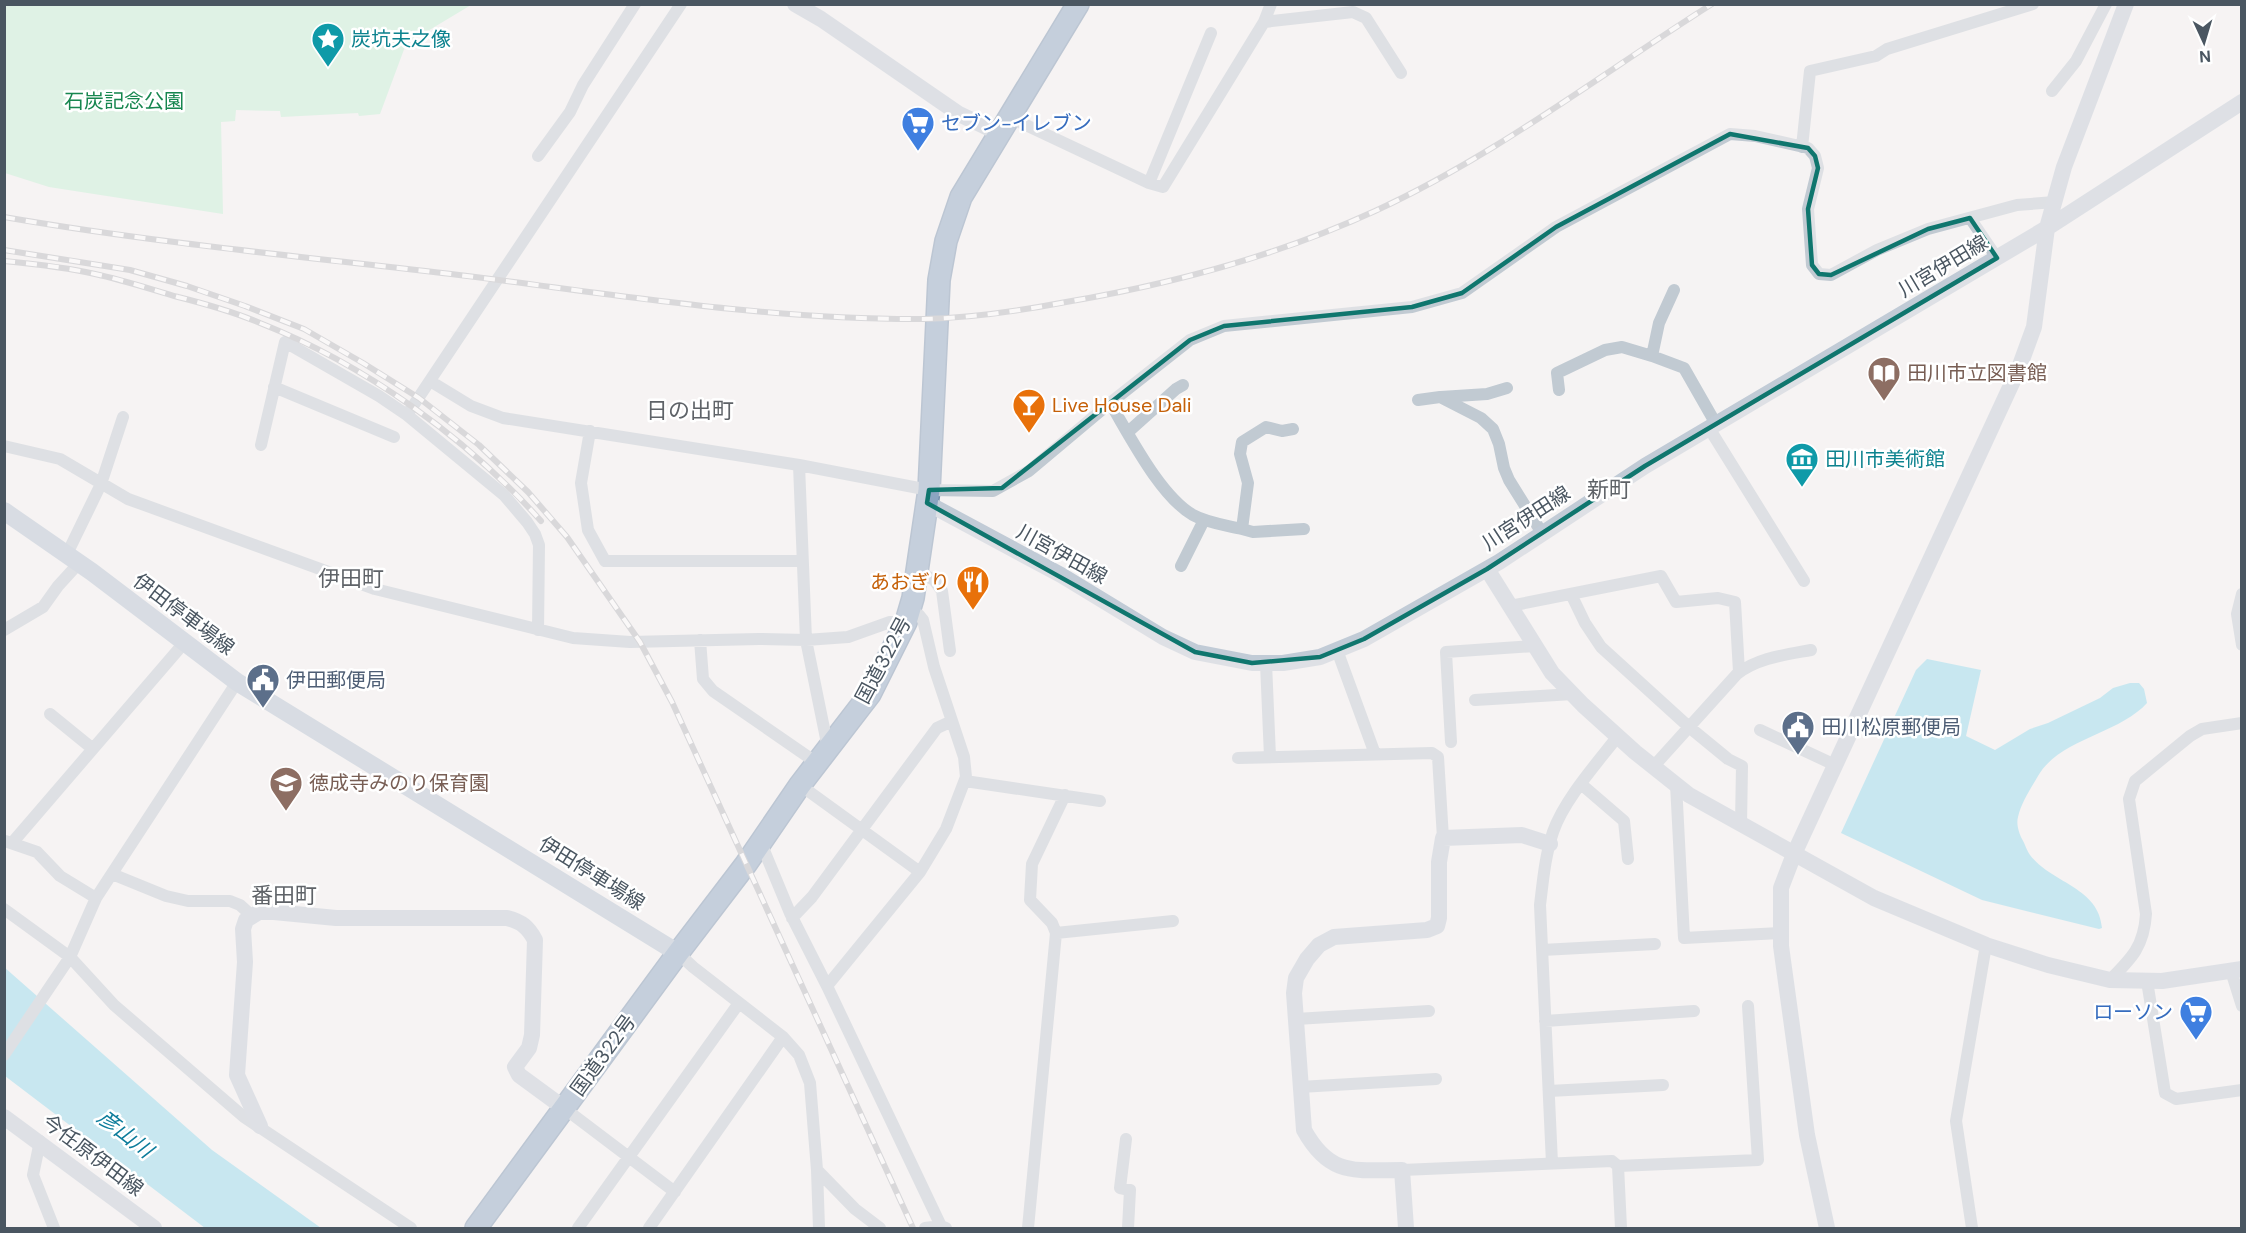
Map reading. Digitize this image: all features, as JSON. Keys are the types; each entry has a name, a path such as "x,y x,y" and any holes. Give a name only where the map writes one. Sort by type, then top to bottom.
{"highway":[{"name":"国道322号","path":"476,1228 761,843 800,785 870,694 908,617 928,497 939,280 946,241 961,197 1078,4"}],"main road":[{"name":"伊田停車場線","path":"4,511 73,558 237,682 678,953"}],"street":[{"path":"538,156 570,112 583,85 635,4"},
{"path":"407,415 681,4"},
{"path":"795,4 821,19 959,114 1006,126 1163,188 1264,22 1271,4"},
{"path":"1802,147 1810,71 1876,56 1887,49 2033,4"},
{"path":"2052,91 2116,6"},
{"path":"1827,1228 1807,1136 1781,946 1781,888 1794,854 2019,368 2034,327 2047,228 2064,167 2116,6"},
{"path":"1264,22 1353,12 1366,18 1401,73"},
{"path":"1149,183 1211,33"},
{"name":"川宮伊田線","path":"928,497 1163,637 1195,652 1252,663 1283,663 1320,657 1364,639 1487,569 1645,466 2047,228 2241,102"},
{"path":"430,381 471,406 503,418 799,465 928,497 993,492 1029,471 1190,340 1224,326 1412,307 1461,293 1556,227 1730,134 1755,136 1808,148 1815,156 1818,168 1808,209 1812,265 1818,274 1831,275 1877,250 1918,233 2017,205 2055,202"},
{"path":"1970,218 1997,258"},
{"path":"1652,356 1659,323 1674,290"},
{"path":"261,445 285,342 380,396 407,415 504,495 535,534 539,545 538,630"},
{"path":"1559,390 1557,373 1605,350 1622,347 1684,368 1713,426 1804,581"},
{"path":"1128,432 1183,385"},
{"path":"274,387 394,437"},
{"path":"1418,400 1486,394 1507,388"},
{"path":"1440,397 1481,418 1492,429 1499,444 1509,480 1542,533"},
{"path":"1110,403 1174,501 1191,514 1204,520 1253,532 1304,528"},
{"path":"4,630 43,607 58,586 73,558 123,417"},
{"path":"1242,529 1248,483 1240,454 1242,442 1266,427 1282,431 1293,429"},
{"path":"590,431 581,483 588,530 605,561 802,561"},
{"path":"4,446 60,459 128,499 375,589 573,638 630,642 806,640 848,637 890,622 920,615 934,667 964,757 965,781 946,829 920,872 827,986"},
{"path":"799,465 806,640 823,755"},
{"path":"1181,566 1204,520"},
{"path":"1487,569 1552,673 1618,736 1689,795 1874,898 1986,945 2048,965 2110,980 2162,981 2236,970 2241,1006"},
{"path":"917,571 934,580 942,591 950,651"},
{"path":"1510,606 1661,576 1676,602 1718,598 1735,602 1739,672"},
{"path":"1571,594 1585,624 1601,647 1689,727 1728,759 1742,766 1741,824"},
{"path":"2241,594 2237,614 2241,645"},
{"path":"700,640 703,679 713,690 823,755"},
{"path":"96,898 60,876 36,852 8,842 184,644"},
{"path":"1451,741 1446,652 1535,646"},
{"path":"1336,650 1375,754"},
{"path":"1653,767 1746,666 1763,659 1811,650"},
{"path":"1266,663 1270,757"},
{"path":"4,1055 67,961 96,898 237,682"},
{"path":"1475,700 1573,694"},
{"path":"50,714 93,749"},
{"path":"792,918 812,897 937,728 952,721"},
{"path":"2110,980 2130,960 2145,932 2146,914 2128,799 2135,781 2202,729 2241,723"},
{"path":"1760,730 1835,765"},
{"path":"1552,1163 1540,905 1545,865 1554,831 1581,784 1618,736"},
{"path":"1238,758 1432,753 1438,757 1443,838 1439,862 1437,926 1427,930 1334,937 1319,945 1307,959 1296,978 1294,993 1304,1130 1315,1149 1334,1164 1355,1170 1402,1170 1612,1161 1618,1166 1758,1160 1748,1006"},
{"path":"965,781 1100,801"},
{"path":"1581,784 1624,821 1628,859"},
{"path":"1676,784 1684,938 1781,933"},
{"path":"800,785 920,872"},
{"path":"1028,1228 1056,933 1052,923 1030,900 1032,864 1065,795"},
{"path":"1443,838 1522,835 1550,844"},
{"path":"761,843 792,918 943,1227 925,1228"},
{"path":"112,874 166,896 188,901 230,901 240,905 251,915"},
{"path":"4,909 67,961 114,1005 244,1117 411,1228"},
{"path":"260,1126 237,1075 245,962 243,929 246,920 251,915 259,912 274,912 336,918 507,918 521,922 529,928 536,940 533,1023 529,1048 515,1067 519,1075 675,1192"},
{"path":"1056,933 1173,921"},
{"path":"1542,950 1655,944"},
{"path":"1972,1228 1956,1121 1986,945"},
{"path":"678,953 783,1037 799,1055 810,1083 819,1228"},
{"path":"2147,981 2165,1093 2176,1099 2241,1090"},
{"path":"578,1228 739,1003"},
{"path":"1296,1019 1429,1011"},
{"path":"1545,1021 1694,1011"},
{"path":"648,1228 783,1037"},
{"path":"1300,1087 1436,1079"},
{"path":"1549,1091 1663,1085"},
{"name":"今任原伊田線","path":"4,1117 40,1141 154,1228"},
{"path":"1126,1139 1120,1188 1130,1190 1128,1228"},
{"path":"40,1141 33,1175 54,1228"},
{"path":"1618,1166 1621,1228"},
{"path":"817,1170 855,1209 880,1228"},
{"path":"1402,1170 1406,1228"}],"highlighted area":[{"path":"1730,134 1808,148 1815,156 1818,168 1808,209 1812,265 1819,274 1831,275 1928,229 1970,218 1997,258 1645,466 1487,569 1364,639 1320,657 1252,663 1195,652 927,503 929,490 1002,488 1190,340 1224,326 1412,307 1462,293 1556,227"}],"green space":[{"name":"石炭記念公園","path":"4,5 471,5 406,44 380,114 281,117 280,111 236,110 235,121 221,122 223,214 49,187 5,173"}],"water":[{"path":"1927,659 1981,670 1966,736 1995,750 2030,729 2048,723 2100,698 2113,688 2139,683 2144,689 2147,703 2135,714 2060,753 2048,764 2038,776 2021,806 2017,820 2020,834 2030,855 2092,903 2099,914 2102,928 1982,900 1841,833 1916,670"},
{"name":"彦山川","path":"4,967 212,1150 321,1228 205,1228 5,1076"}],"railway":[{"path":"4,217 174,242 748,311 923,319 995,313 1106,295 1185,277 1262,255 1338,227 1419,189 1505,140 1712,4"},
{"path":"4,250 130,270 187,286 304,329 419,398 479,445 528,492 567,537 640,642 672,702 913,1228"},
{"path":"4,261 61,268 116,279 230,312 299,340 375,382 412,406 481,461 541,521"}],"place":[{"name":"炭坑夫之像","path":"328,68"},
{"name":"セブン-イレブン","path":"918,152"},
{"name":"田川市立図書館","path":"1884,402"},
{"name":"Live House Dali","path":"1029,434"},
{"name":"田川市美術館","path":"1802,488"},
{"name":"あおぎり","path":"973,611"},
{"name":"伊田郵便局","path":"263,709"},
{"name":"田川松原郵便局","path":"1798,756"},
{"name":"徳成寺みのり保育園","path":"286,812"},
{"name":"ローソン","path":"2196,1041"}],"district":[{"name":"日の出町","path":"690,410"},
{"name":"新町","path":"1609,489"},
{"name":"伊田町","path":"351,578"},
{"name":"番田町","path":"284,895"}]}
